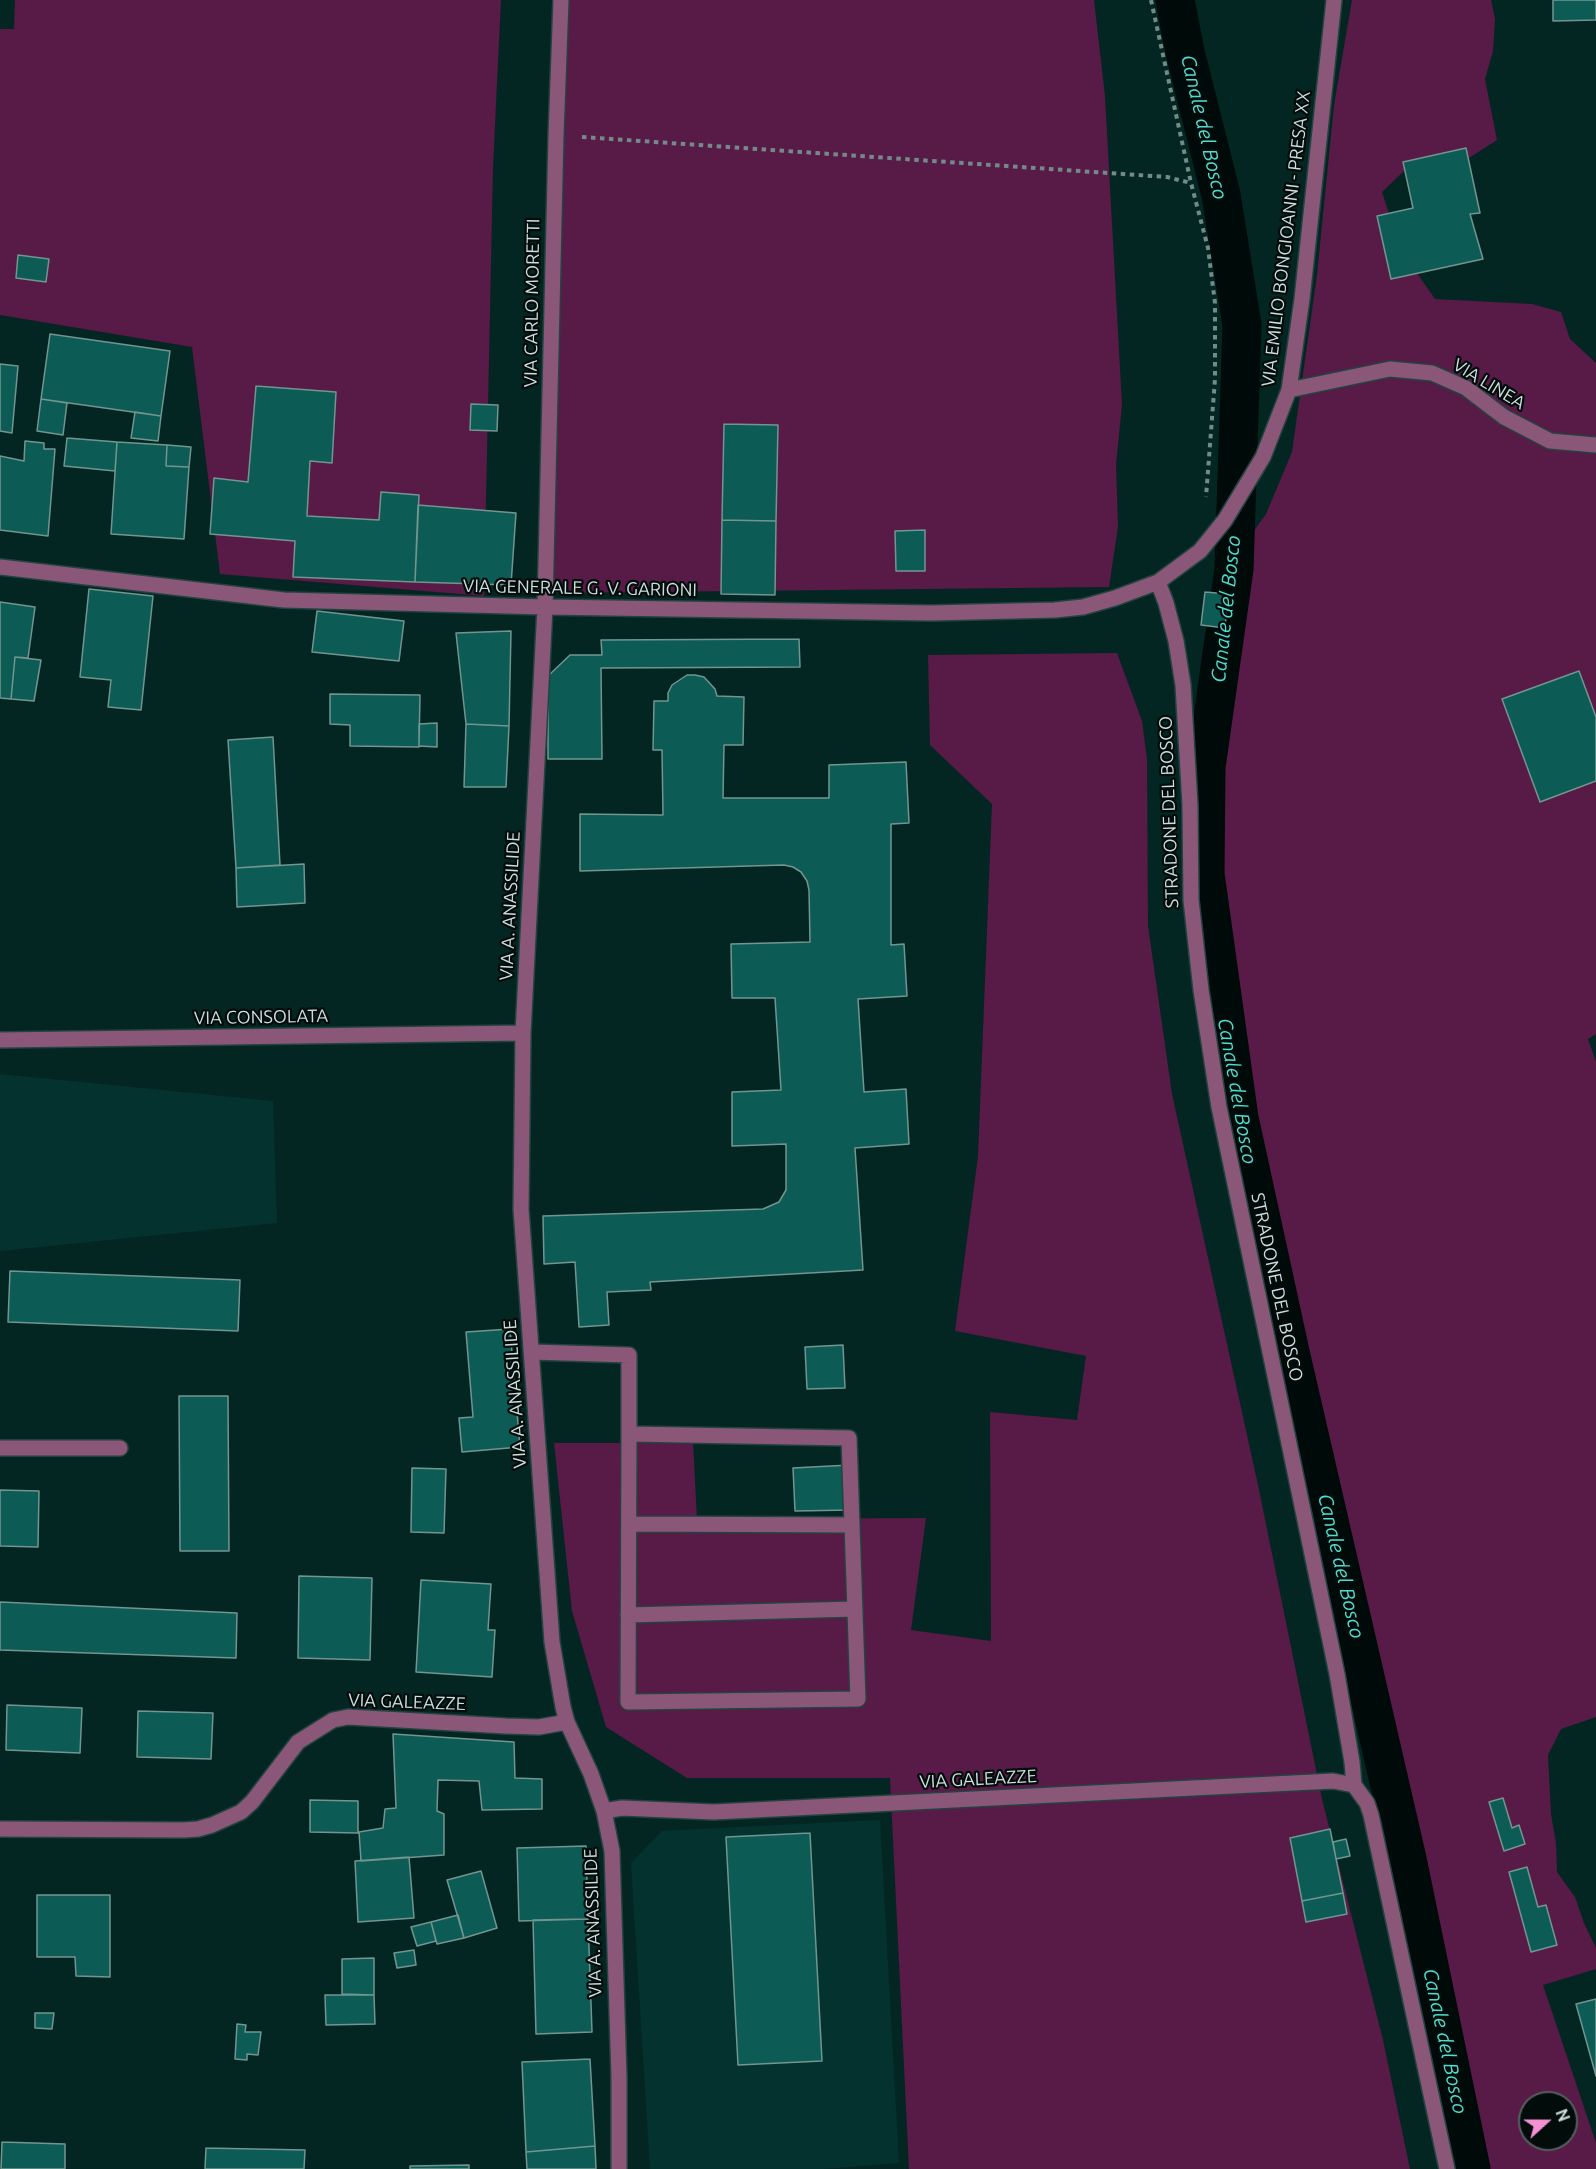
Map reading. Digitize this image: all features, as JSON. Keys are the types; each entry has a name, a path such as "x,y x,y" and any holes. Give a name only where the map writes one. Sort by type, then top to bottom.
{"street":[{"name":"VIA CARLO MORETTI","path":"544,607 561,0"},
{"name":"VIA EMILIO BONGIOANNI - PRESA XX","path":"1158,582 1200,551 1226,520 1263,457 1289,390 1302,298 1334,0"},
{"name":"VIA LINEA","path":"1289,390 1390,369 1432,373 1466,388 1504,417 1550,441 1596,445"},
{"name":"VIA GENERALE G. V. GARIONI","path":"0,567 284,600 932,613 1055,610 1083,607 1158,582"},
{"name":"STRADONE DEL BOSCO","path":"1158,582 1176,641 1183,684 1190,805 1191,900 1201,990 1219,1107 1337,1674 1354,1785"},
{"name":"VIA A. ANASSILIDE","path":"544,607 523,1033 521,1209 552,1641 559,1690 567,1722 591,1774 604,1811 612,1851 619,2169"},
{"name":"VIA CONSOLATA","path":"0,1040 523,1033"},
{"path":"532,1352 629,1355 628,1702 858,1699 849,1438 629,1434"},
{"path":"0,1448 120,1448"},
{"path":"629,1524 852,1525"},
{"path":"628,1615 855,1609"},
{"name":"VIA GALEAZZE","path":"0,1829 184,1830 212,1825 250,1805 298,1742 340,1718 361,1716 539,1727 567,1722"},
{"name":"VIA GALEAZZE","path":"604,1811 622,1808 714,1812 1333,1781 1354,1785"},
{"path":"1354,1785 1367,1803 1371,1815 1448,2169"}],"path":[{"path":"1151,0 1191,183 1208,248 1215,303 1215,379 1206,499"},
{"path":"556,136 1167,177 1191,183"}],"shaded area":[{"path":"15,0 501,0 493,167 484,596 220,574 192,347 0,315 0,29 14,29"},
{"path":"567,0 1094,0 1105,96 1122,405 1116,465 1118,527 1109,587 550,593"},
{"path":"1352,0 1491,0 1495,19 1493,51 1485,79 1497,140 1469,158 1436,160 1404,171 1382,192 1401,250 1435,299 1532,304 1561,312 1570,339 1596,363 1596,1034 1588,1039 1596,1062 1596,1717 1561,1729 1548,1755 1557,1872 1575,1897 1596,1948 1596,1969 1543,1985 1596,2143 1596,2169 1466,2169 1437,2028 1376,1785 1312,1473 1227,1084 1203,922 1201,757 1227,702 1246,542 1266,514 1292,452 1317,275 1334,105"},
{"path":"1117,653 1142,721 1147,759 1148,926 1172,1094 1258,1485 1322,1799 1383,2040 1410,2169 909,2169 890,1778 687,1778 606,1727 572,1611 554,1443 693,1443 697,1519 926,1518 911,1630 991,1641 990,1412 1077,1420 1086,1356 955,1331 978,1156 992,804 930,745 928,655"},
{"path":"0,1074 273,1101 277,1223 0,1251"},
{"path":"880,1820 899,2163 823,2169 650,2169 631,1863 662,1831"}],"building":[{"path":"1553,0 1596,0 1596,20 1553,21"},
{"path":"1466,148 1480,213 1470,214 1483,259 1391,279 1377,216 1413,208 1403,162"},
{"path":"18,255 49,259 46,282 16,278"},
{"path":"50,334 170,351 161,416 41,399"},
{"path":"0,364 18,366 12,433 0,431"},
{"path":"256,386 336,392 332,463 310,461 307,516 379,520 381,492 419,495 415,582 293,577 295,541 210,534 214,478 248,482"},
{"path":"41,399 67,403 63,435 37,431"},
{"path":"471,404 498,405 497,431 470,430"},
{"path":"135,412 161,416 158,441 131,438"},
{"path":"724,424 778,425 776,521 722,520"},
{"path":"67,438 117,442 115,471 64,466"},
{"path":"25,441 44,443 44,449 55,449 48,536 0,530 0,456 24,461"},
{"path":"117,442 167,445 166,466 189,467 184,539 111,534"},
{"path":"167,445 191,447 189,467 166,466"},
{"path":"418,505 516,513 511,585 415,582"},
{"path":"722,520 776,521 775,595 721,594"},
{"path":"925,530 925,571 896,571 895,531"},
{"path":"89,589 153,596 141,710 108,707 111,680 80,677"},
{"path":"1205,592 1228,594 1225,628 1201,625"},
{"path":"0,602 35,607 28,658 15,657 11,699 0,698"},
{"path":"317,611 404,621 399,661 312,652"},
{"path":"511,631 509,726 466,724 456,633"},
{"path":"799,639 800,667 601,668 602,759 548,759 548,676 570,655 602,655 601,640"},
{"path":"15,657 41,660 34,701 11,699"},
{"path":"1579,671 1596,717 1596,781 1540,802 1502,699"},
{"path":"687,675 704,677 715,689 717,696 744,697 743,745 724,745 723,798 829,798 829,765 906,762 909,823 891,824 891,945 904,944 907,996 858,999 864,1092 906,1089 909,1144 855,1148 863,1270 650,1282 651,1290 607,1292 609,1325 579,1327 575,1262 544,1264 543,1216 763,1209 779,1202 786,1190 786,1144 732,1146 732,1092 781,1090 775,998 732,998 731,944 810,942 807,881 801,872 784,865 580,871 580,814 663,815 662,750 653,750 654,701 668,701 668,693 672,685"},
{"path":"330,694 420,695 419,747 350,746 350,725 330,724"},
{"path":"437,723 437,747 419,746 419,724"},
{"path":"466,724 509,726 506,787 464,787"},
{"path":"273,737 280,865 236,868 228,740"},
{"path":"304,864 305,903 237,907 236,868"},
{"path":"10,1271 240,1280 238,1331 8,1322"},
{"path":"510,1329 520,1447 462,1452 459,1418 473,1417 466,1332"},
{"path":"843,1345 845,1388 807,1389 805,1347"},
{"path":"179,1396 228,1396 229,1551 180,1551"},
{"path":"850,1465 851,1510 795,1511 793,1468"},
{"path":"412,1468 446,1469 444,1533 411,1532"},
{"path":"0,1490 39,1491 38,1547 0,1546"},
{"path":"299,1576 372,1578 370,1660 298,1658"},
{"path":"421,1580 491,1584 488,1630 495,1630 492,1677 416,1672"},
{"path":"0,1602 237,1613 236,1658 0,1650"},
{"path":"7,1705 82,1708 80,1753 6,1750"},
{"path":"138,1711 213,1713 211,1759 137,1757"},
{"path":"393,1734 514,1742 515,1778 542,1779 542,1809 482,1810 479,1781 438,1780 437,1811 444,1814 444,1855 361,1861 359,1832 383,1828 385,1809 396,1808"},
{"path":"1503,1798 1512,1828 1519,1825 1525,1844 1504,1851 1489,1802"},
{"path":"310,1800 358,1801 358,1833 310,1832"},
{"path":"1330,1829 1343,1893 1302,1901 1290,1838"},
{"path":"810,1833 822,2061 738,2065 726,1837"},
{"path":"1346,1839 1350,1856 1336,1859 1333,1842"},
{"path":"586,1846 588,1919 519,1921 517,1848"},
{"path":"409,1857 414,1918 358,1922 355,1861"},
{"path":"1527,1867 1538,1907 1546,1905 1557,1945 1531,1952 1509,1872"},
{"path":"481,1871 497,1928 464,1938 447,1880"},
{"path":"1343,1893 1347,1914 1306,1922 1302,1901"},
{"path":"37,1895 110,1895 110,1977 76,1976 75,1957 37,1957"},
{"path":"458,1915 464,1938 437,1944 431,1922"},
{"path":"588,1919 592,2032 536,2034 533,1920"},
{"path":"431,1922 436,1941 417,1946 411,1927"},
{"path":"414,1950 416,1965 397,1968 394,1953"},
{"path":"374,1958 374,1995 342,1994 342,1959"},
{"path":"325,1995 374,1995 375,2024 326,2025"},
{"path":"1596,1999 1596,2076 1576,2004"},
{"path":"35,2013 54,2013 52,2029 35,2028"},
{"path":"237,2024 246,2025 245,2032 261,2032 258,2055 247,2054 247,2060 235,2059"},
{"path":"590,2059 595,2146 526,2152 522,2062"},
{"path":"2,2142 65,2144 65,2169 1,2169"},
{"path":"595,2146 596,2169 527,2169 526,2152"},
{"path":"206,2148 305,2150 304,2169 205,2169"},
{"path":"469,2165 469,2169 410,2169 410,2166"}],"waterway":[{"name":"Canale del Bosco","path":"1175,0 1185,52 1221,195 1242,325 1234,569 1206,767 1205,874 1239,1118 1290,1352 1407,1859 1471,2169"}]}
